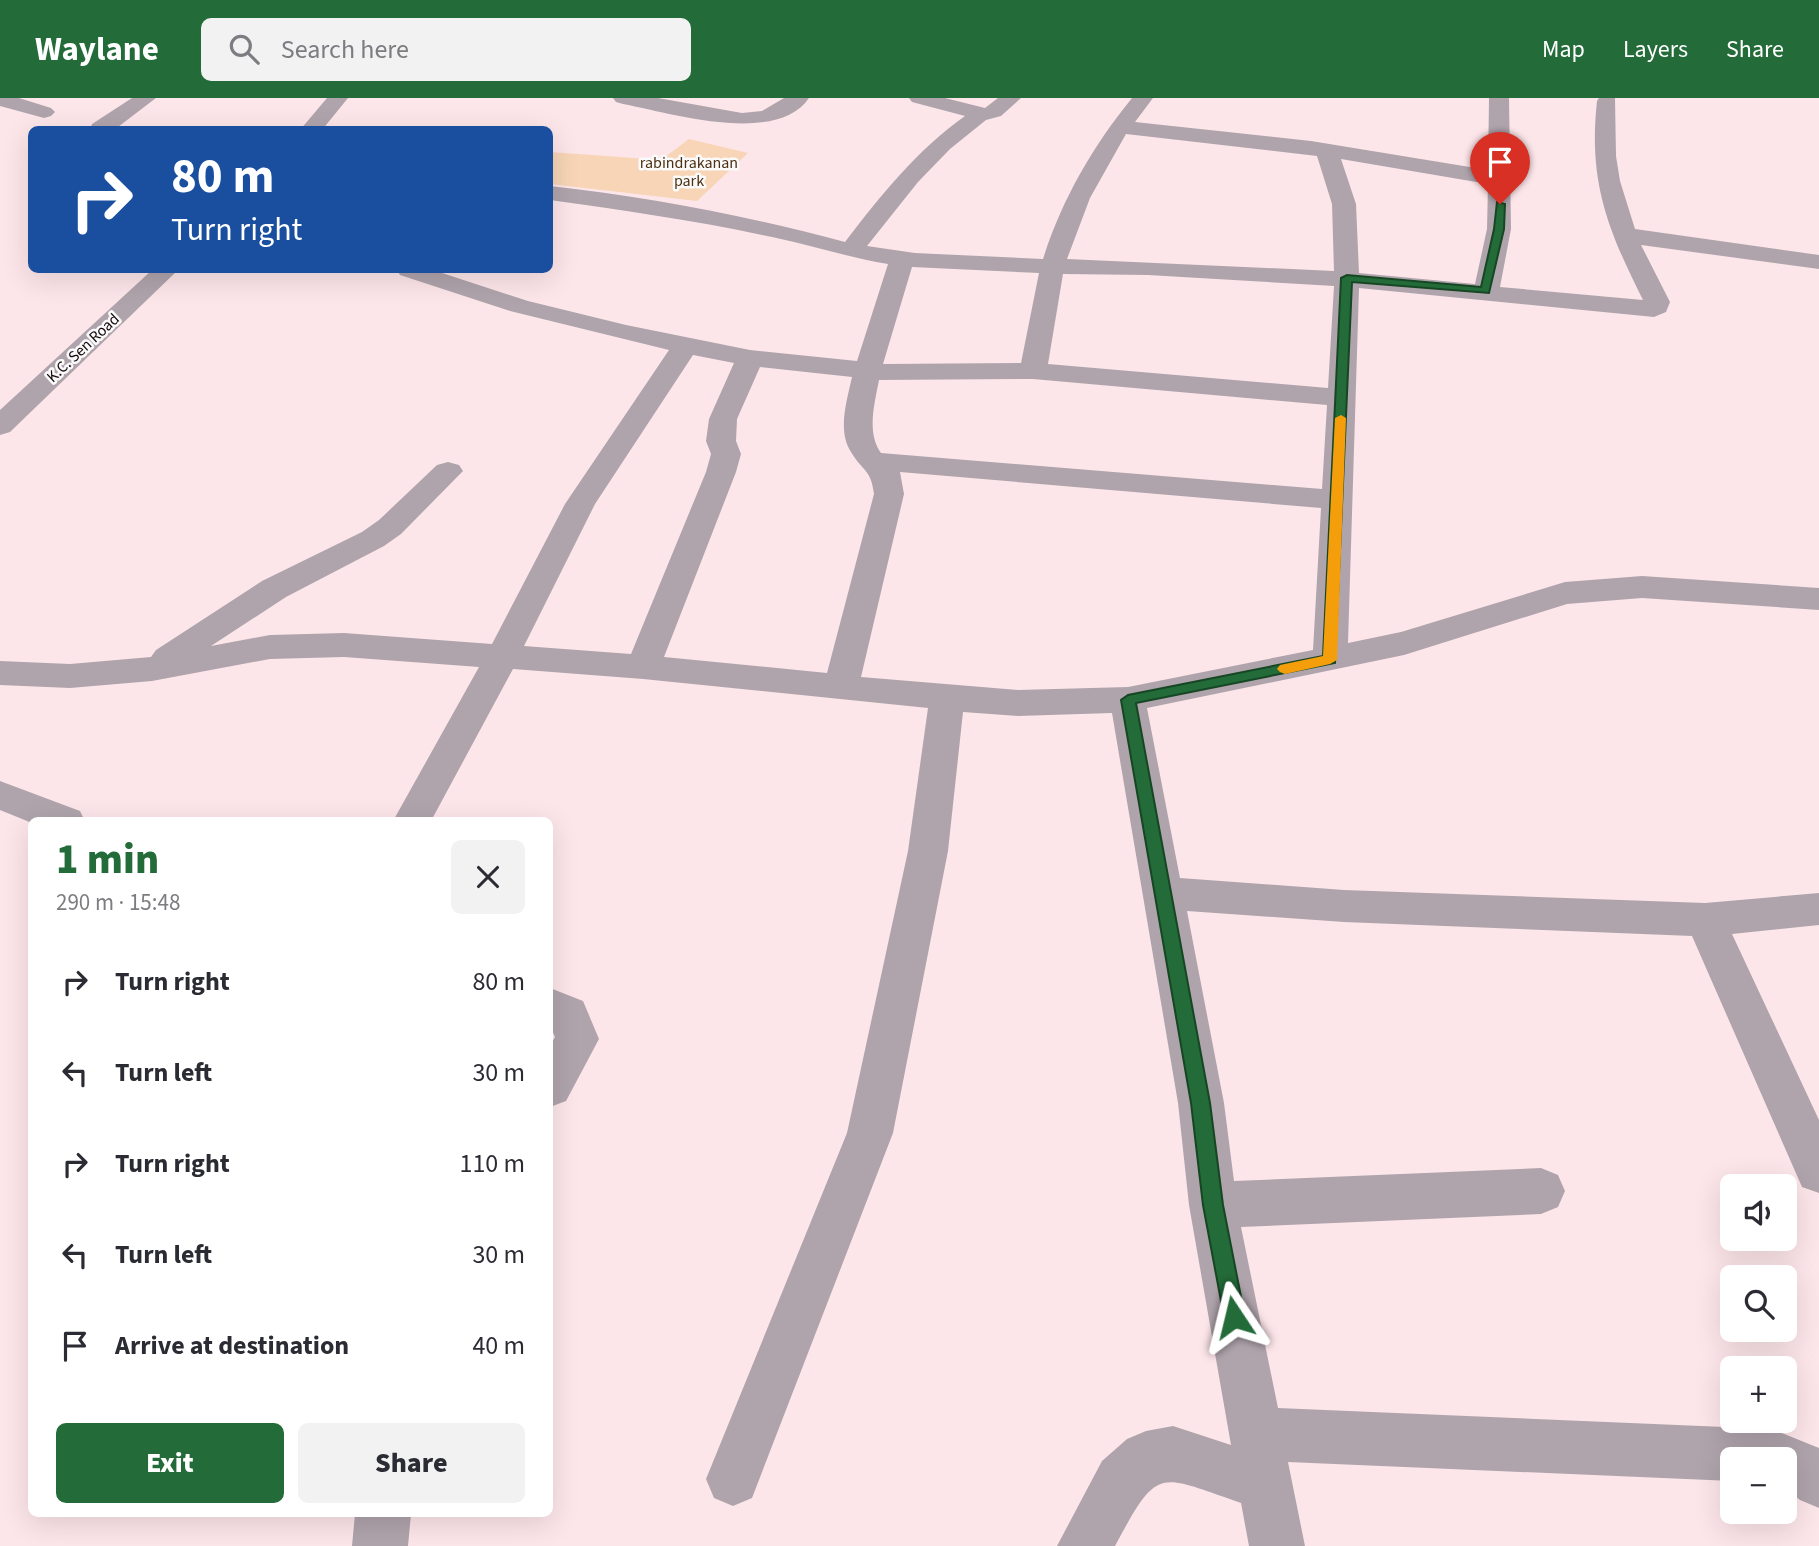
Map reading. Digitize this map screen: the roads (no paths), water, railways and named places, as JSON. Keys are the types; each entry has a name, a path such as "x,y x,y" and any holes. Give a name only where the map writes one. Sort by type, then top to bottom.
{"street":[{"path":"104,126 146,98"},
{"path":"315,126 338,98"},
{"path":"624,98 742,120 768,117 799,98"},
{"path":"919,98 981,114 991,113 1011,98"},
{"path":"1033,371 1053,266 1093,167 1143,98"},
{"path":"1486,291 1499,229 1499,98"},
{"path":"0,99 44,112"},
{"path":"553,193 701,215 771,229 851,251 902,258 989,265 1149,268 1347,278 1654,309 1657,302 1623,236 1613,203 1603,140 1607,102"},
{"path":"851,251 919,164 952,134 981,114"},
{"path":"1121,127 1327,151 1501,179"},
{"path":"1327,151 1344,204 1347,278 1330,660"},
{"path":"1623,236 1819,262"},
{"path":"841,686 889,495 887,475 863,449 858,416 867,371 902,258"},
{"name":"K.C. Sen Road","path":"0,426 163,273"},
{"path":"418,273 519,306 685,346 750,358 867,371 1033,371 1341,398"},
{"path":"414,817 503,655 580,504 685,346"},
{"path":"643,667 721,472 726,454 722,441 723,419 750,358"},
{"path":"872,461 1337,500"},
{"path":"152,669 274,589 373,539 390,527 448,471"},
{"path":"0,673 70,676 152,669 271,647 306,645 503,655 1018,703 1128,700 1404,643 1565,593 1642,587 1819,599"},
{"path":"733,1479 870,1133 928,851 947,698"},
{"path":"1128,700 1200,1103 1213,1205 1278,1546"},
{"path":"0,795 56,817"},
{"path":"1163,893 1344,906 1705,920 1819,909"},
{"path":"1705,920 1819,1171"},
{"path":"553,1007 568,1014 577,1039 553,1082"},
{"path":"1213,1205 1541,1191"},
{"path":"1085,1546 1121,1480 1146,1458 1173,1453 1260,1459 1720,1456"},
{"path":"1797,1466 1819,1481"},
{"path":"380,1546 383,1517"}],"park label":[{"name":"rabindrakanan park","path":"689,172"}]}
